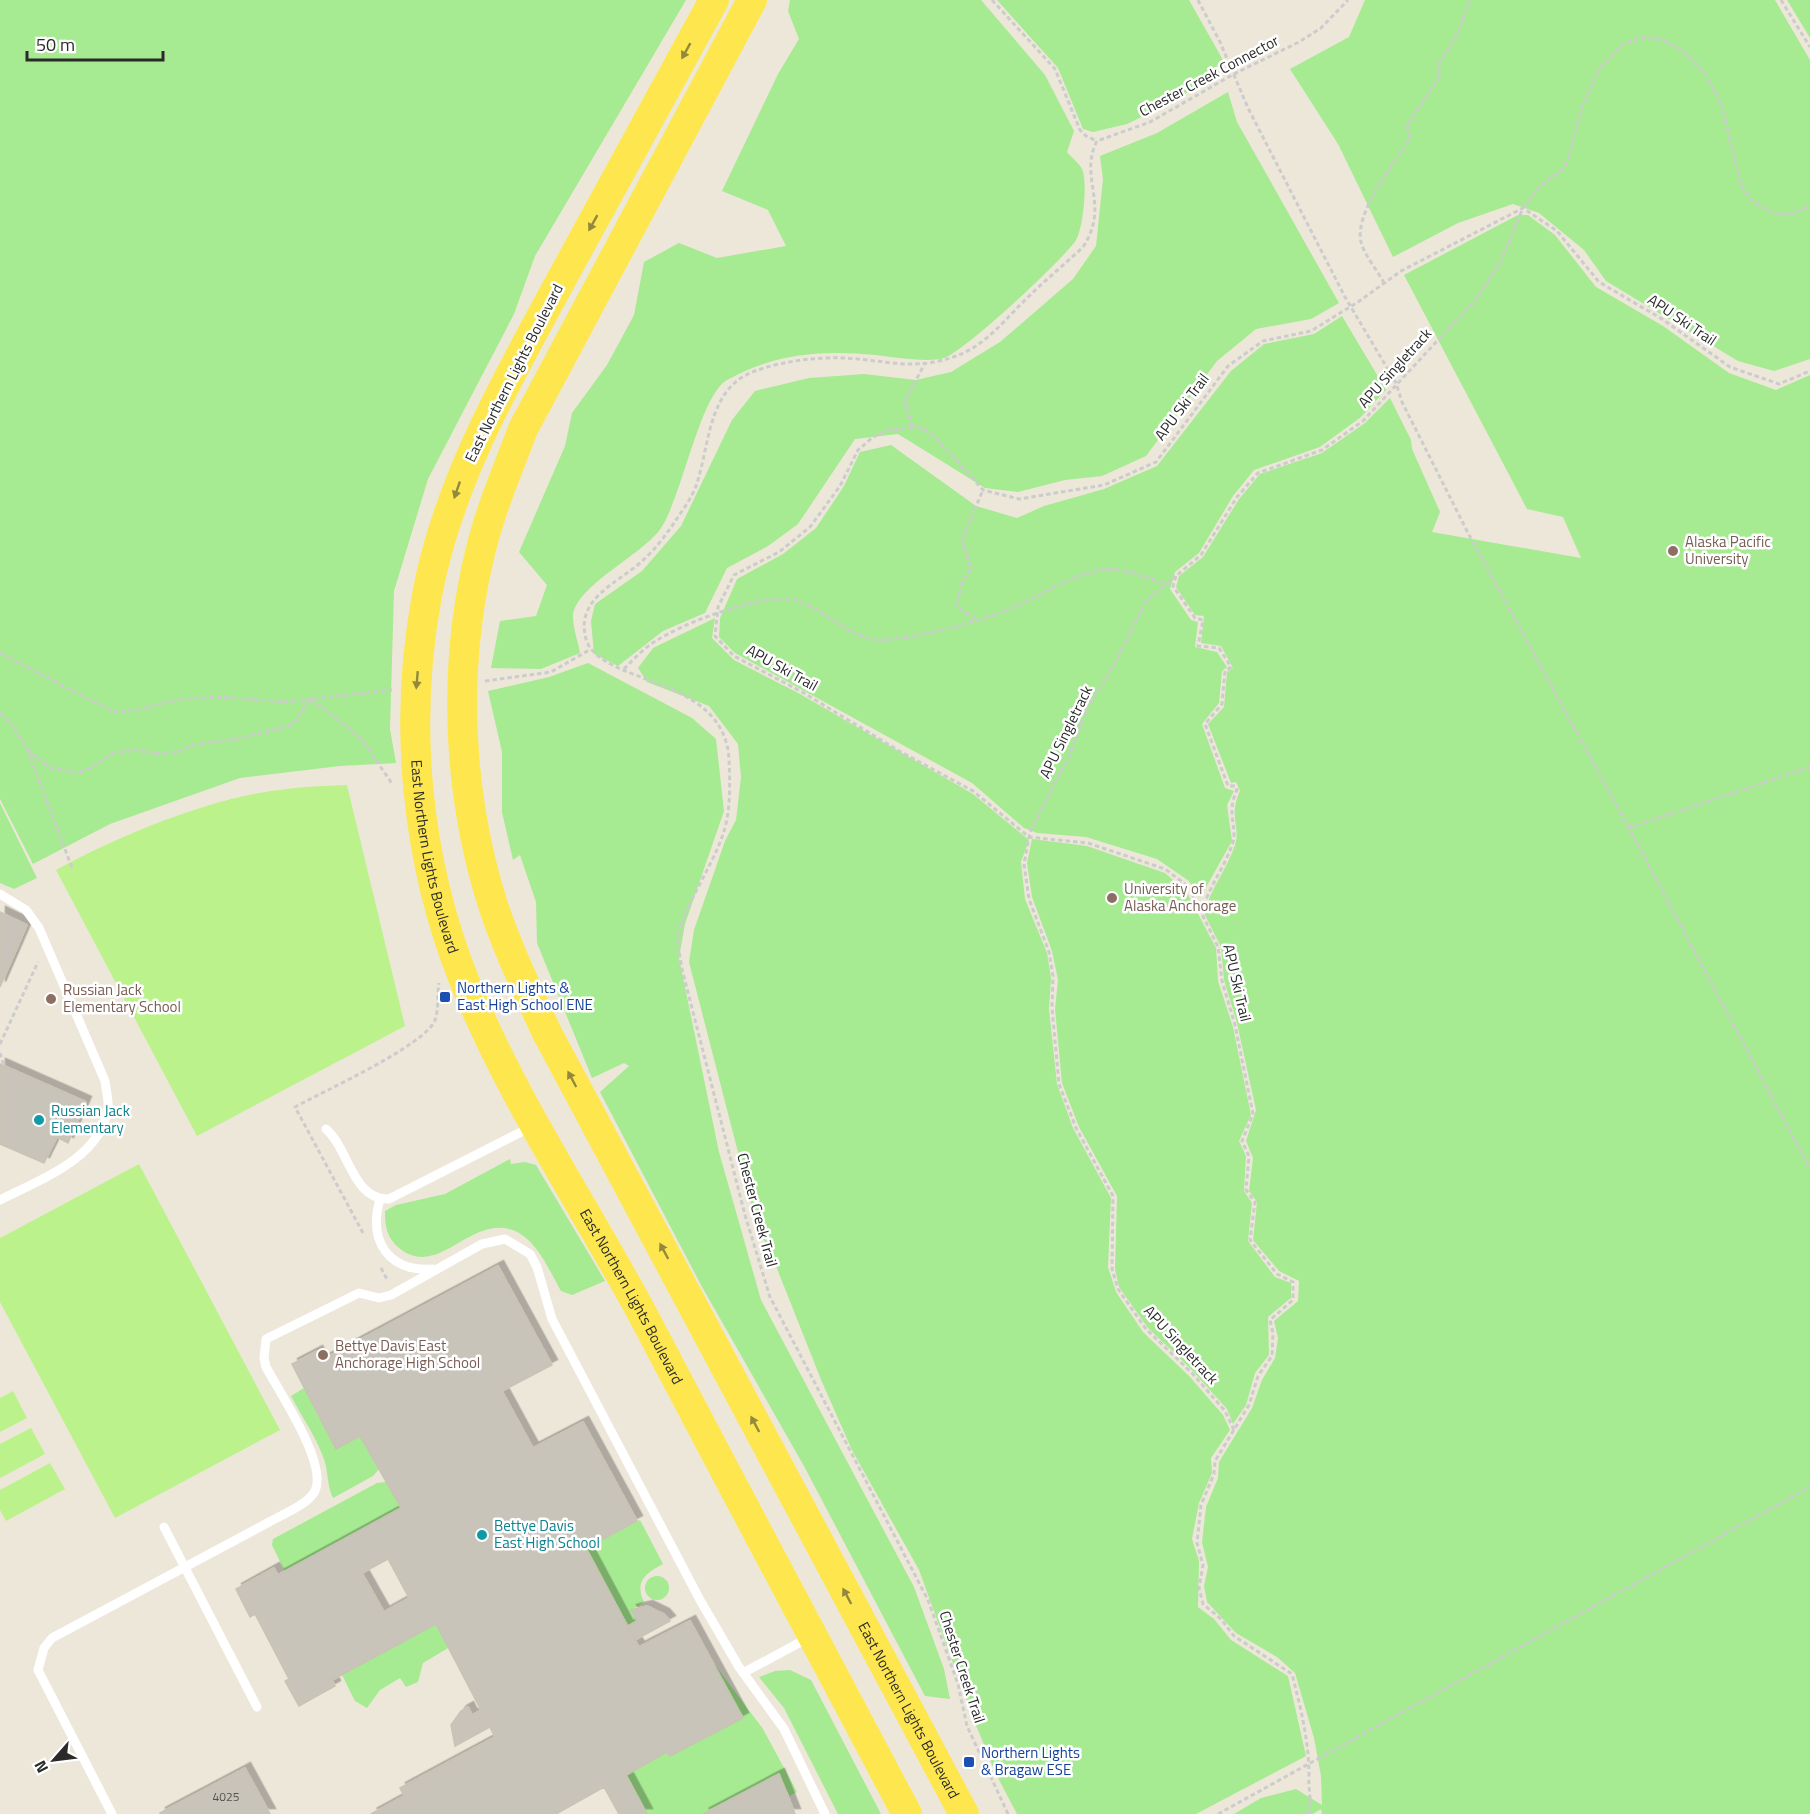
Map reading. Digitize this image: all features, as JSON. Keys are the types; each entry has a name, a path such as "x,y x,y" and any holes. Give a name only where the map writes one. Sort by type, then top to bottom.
{"main road":[{"name":"East Northern Lights Boulevard","path":"714,0 483,428 463,473 442,535 427,595 416,694 416,746 428,862 443,921 464,982 495,1048 621,1275 907,1814"},
{"name":"East Northern Lights Boulevard","path":"752,0 523,429 498,493 481,550 469,618 463,709 466,780 477,845 494,905 546,1031 963,1814"}],"lane":[{"path":"0,894 26,910 39,928 105,1081 108,1107 103,1126 87,1148 74,1160 0,1200"},
{"path":"326,1129 334,1135 362,1186 370,1196 389,1199 536,1125"},
{"path":"380,1199 375,1214 376,1230 383,1248 393,1261 405,1268 437,1269"},
{"path":"112,1814 38,1670 40,1658 52,1638 294,1508 315,1491 318,1476 314,1458 266,1367 264,1358 267,1339 359,1293 379,1298 391,1295 495,1239 505,1239 530,1254 552,1319 711,1620 743,1673 784,1729 825,1814"},
{"path":"164,1527 257,1707"},
{"path":"743,1673 813,1636"}],"path":[{"path":"530,676 551,672 591,649 585,626 590,604 599,592 640,563 677,520 696,488 713,415 721,400 741,378 754,371 809,359 845,358 925,363 952,356 987,340 1023,301 1083,248 1091,236 1097,209 1089,155 1097,141 1086,136 1080,129 1055,69 992,0"},
{"path":"1198,0 1248,108 1350,307 1396,382 1402,402 1468,533 1629,828 1810,1169"},
{"name":"Chester Creek Connector","path":"1097,141 1150,122 1321,28 1348,0"},
{"path":"1384,283 1361,243 1361,229 1366,208 1410,138 1407,124 1438,78 1439,64 1458,33 1468,4 1472,0"},
{"path":"1781,0 1810,47"},
{"name":"APU Singletrack","path":"1234,1430 1225,1412 1192,1373 1146,1329 1118,1289 1112,1269 1113,1196 1076,1128 1059,1084 1052,1008 1053,976 1049,952 1029,899 1024,864 1029,837 1070,754 1087,708 1113,667 1146,601 1201,555 1237,497 1258,473 1322,450 1364,421 1396,382 1476,299 1500,263 1523,208 1541,185 1562,171 1568,160 1581,110 1599,71 1621,45 1642,37 1663,40 1682,50 1705,73 1722,106 1741,185 1753,202 1776,214 1791,214 1810,206"},
{"name":"APU Ski Trail","path":"983,490 1019,499 1104,484 1156,462 1228,366 1263,341 1311,331 1401,271 1523,208 1557,231 1599,282 1662,319 1730,367 1779,384 1810,371"},
{"path":"925,363 905,401 912,428 921,427 939,441 983,490 962,539 970,569 963,579 956,606 976,619"},
{"name":"APU Ski Trail","path":"912,428 888,430 873,437 858,450 840,486 810,527 779,552 734,575 718,607 715,636 734,656 973,791 1029,837 1088,843 1165,869 1189,887 1218,947 1222,981 1235,1025 1253,1114 1242,1141 1249,1156 1246,1190 1255,1202 1250,1240 1277,1274 1293,1282 1293,1300 1270,1320 1273,1333 1272,1356 1258,1376 1249,1405 1234,1430"},
{"path":"624,669 653,643 717,615 775,599 797,601 824,612 864,638 882,640 922,633 1005,611 1095,571 1122,570 1166,584"},
{"path":"1177,575 1173,586 1195,618 1203,620 1198,646 1219,648 1231,667 1225,671 1222,704 1205,724 1228,786 1235,786 1237,790 1230,804 1234,843 1206,896 1200,913"},
{"name":"Chester Creek Trail","path":"591,649 605,662 685,694 705,711 725,741 728,755 729,799 723,836 684,920 678,940 682,969 745,1215 760,1270 777,1312 928,1600 952,1667 967,1726 1008,1814"},
{"path":"0,653 114,712 137,710 181,699 222,697 285,702 327,697"},
{"path":"27,749 49,767 77,773 93,767 112,753 136,750 161,754 181,751 192,745 237,739 292,725 310,699"},
{"path":"310,699 360,737 397,790"},
{"path":"0,713 10,722 27,749 72,868"},
{"path":"1629,828 1810,767"},
{"path":"0,1044 46,944"},
{"path":"363,1234 295,1107 408,1046 429,1030 435,1019 439,981"},
{"path":"0,1053 4,1066"},
{"path":"380,1265 391,1286"},
{"path":"1234,1430 1215,1461 1214,1474 1201,1504 1197,1543 1203,1565 1199,1588 1203,1604 1221,1619 1234,1636 1292,1674 1308,1738 1310,1764 1308,1779 1312,1794 1309,1814"},
{"path":"1218,1814 1810,1487"}],"green space":[{"path":"0,0 686,0 535,256 514,314 428,479 394,591 390,729 396,763 340,766 240,778 110,824 33,864 0,799"},
{"path":"790,0 981,0 1045,75 1074,131 1067,152 1082,169 1085,184 1083,216 1079,234 1053,266 1013,304 971,340 944,358 920,360 836,353 799,355 763,364 727,380 717,389 708,405 669,513 661,528 640,549 584,594 576,606 573,621 580,653 541,669 491,668 500,621 536,616 547,585 519,552 565,446 572,413 607,365 634,315 644,262 679,243 717,258 786,246 768,210 722,191 778,74 799,39 788,11"},
{"path":"997,0 1189,0 1223,60 1218,74 1166,105 1127,124 1093,132 1083,129 1058,68"},
{"path":"1365,0 1775,0 1810,60 1810,359 1774,371 1738,361 1606,281 1584,250 1539,213 1513,204 1458,223 1393,257 1338,144 1290,69 1349,37"},
{"path":"1787,0 1810,0 1810,38"},
{"path":"1228,92 1237,122 1339,303 1311,319 1256,329 1217,361 1146,456 1102,476 1065,480 1018,492 985,488 898,434 855,439 798,524 768,546 727,568 705,613 663,631 618,666 594,654 591,621 595,604 642,571 681,526 732,420 755,391 809,378 864,374 916,380 951,372 1000,342 1073,279 1096,246 1103,179 1100,156 1157,133"},
{"path":"1518,215 1528,215 1555,235 1596,287 1663,326 1729,373 1776,390 1810,375 1810,1814 1322,1814 1321,1809 1313,1814 1234,1814 1261,1798 1296,1789 1322,1805 1321,1776 1314,1738 1295,1673 1277,1657 1236,1633 1207,1602 1204,1586 1208,1567 1202,1542 1206,1507 1218,1478 1219,1462 1252,1408 1262,1380 1275,1358 1278,1338 1274,1321 1298,1301 1299,1281 1279,1271 1253,1240 1257,1202 1249,1191 1253,1158 1246,1141 1256,1110 1237,1023 1224,980 1221,947 1204,913 1232,854 1237,832 1235,807 1240,791 1236,782 1231,783 1208,724 1224,707 1227,672 1233,668 1221,646 1201,643 1204,616 1195,615 1176,587 1179,576 1203,557 1239,499 1260,474 1322,453 1365,423 1390,398 1411,440 1412,449 1440,512 1432,532 1581,558 1563,517 1527,509 1404,275"},
{"path":"1342,316 1386,390 1361,417 1320,447 1254,470 1233,496 1199,553 1175,572 1170,589 1191,620 1198,622 1195,647 1217,652 1227,667 1222,671 1219,703 1202,724 1225,788 1234,791 1227,805 1232,841 1200,898 1189,881 1157,859 1086,837 1037,833 1024,828 972,783 735,653 719,637 720,618 737,579 783,554 816,528 844,486 860,452 891,445 976,506 1017,518 1044,506 1104,489 1157,466 1231,371 1264,344 1314,334"},
{"path":"715,618 712,638 734,660 800,694 973,794 1029,840 1021,862 1025,899 1047,953 1051,978 1049,1009 1057,1084 1073,1128 1111,1198 1108,1267 1116,1292 1143,1332 1190,1377 1223,1415 1230,1430 1211,1458 1212,1473 1199,1503 1192,1539 1199,1561 1198,1607 1214,1619 1231,1640 1288,1676 1306,1756 1196,1814 1017,1814 996,1774 973,1718 919,1570 852,1450 822,1382 772,1256 757,1226 689,962 694,930 725,841 736,820 741,777 738,744 709,706 647,682 638,668 653,648"},
{"path":"588,663 692,718 716,739 724,811 685,924 679,958 719,1152 761,1300 914,1587 944,1669 950,1699 925,1696 805,1468 701,1285 600,1092 629,1066 624,1063 592,1078 537,943 536,902 520,855 513,860 502,812 502,752 488,691 549,677"},
{"path":"347,785 405,1026 197,1136 56,870 138,831 199,808 259,793 302,787"},
{"path":"0,803 37,878 14,889 0,883"},
{"path":"1032,839 1087,846 1165,873 1186,891 1216,948 1218,981 1233,1027 1251,1115 1239,1141 1246,1156 1244,1191 1252,1203 1248,1241 1275,1277 1291,1283 1291,1298 1268,1317 1269,1355 1255,1373 1246,1405 1233,1424 1227,1409 1191,1369 1148,1328 1119,1287 1115,1269 1117,1196 1079,1127 1062,1083 1055,1009 1058,980 1052,951 1032,897 1027,863"},
{"path":"510,1159 511,1164 525,1162 536,1165 605,1281 572,1295 561,1291 534,1246 526,1238 509,1229 494,1228 480,1232 440,1253 427,1257 413,1256 399,1248 389,1236 385,1211 396,1205 445,1194"},
{"path":"139,1164 280,1430 115,1518 0,1302 0,1238"},
{"path":"304,1388 360,1436 379,1469 373,1476 333,1498 322,1454 291,1396"},
{"path":"13,1391 27,1418 0,1432 0,1398"},
{"path":"31,1428 45,1454 0,1478 0,1444"},
{"path":"50,1463 65,1489 6,1521 0,1510 0,1490"},
{"path":"386,1482 401,1508 285,1572 272,1545 273,1539 377,1483"},
{"path":"640,1520 663,1564 643,1579 640,1588 644,1602 632,1610 637,1621 628,1626 586,1548"},
{"path":"657,1576 665,1580 669,1588 665,1596 657,1600 649,1596 645,1588 649,1580"},
{"path":"436,1624 448,1648 423,1663 418,1682 406,1687 400,1678 380,1690 367,1708 355,1701 342,1675"},
{"path":"712,1661 763,1729 797,1792 790,1796 778,1775 703,1814 647,1814 626,1775 667,1752 670,1756 741,1719"},
{"path":"790,1670 811,1680 881,1814 838,1814 784,1708 759,1677 775,1671"}],"building":[{"path":"0,912 27,925 0,987"},
{"name":"Russian Jack Elementary","path":"0,1064 86,1102 68,1143 57,1137 44,1163 0,1144"},
{"name":"Bettye Davis East High School","path":"498,1266 552,1365 502,1391 533,1448 583,1422 637,1521 586,1548 635,1640 639,1647 690,1621 743,1718 670,1756 667,1752 626,1775 647,1814 619,1814 604,1787 556,1814 371,1814 404,1796 400,1788 495,1737 436,1624 332,1680 335,1686 299,1706 285,1681 289,1679 255,1614 250,1617 236,1589 274,1568 278,1575 401,1508 360,1436 336,1449 292,1364 317,1351 322,1360","holes":["388,1559 409,1598 384,1612 362,1573"]},
{"path":"647,1606 664,1614 670,1621 635,1640 628,1626 637,1621 631,1610"},
{"path":"468,1707 472,1715 481,1710 490,1727 455,1746 451,1725 461,1711"},
{"path":"245,1768 270,1814 160,1814 160,1813"},
{"path":"779,1774 795,1814 703,1814 773,1777"}],"place":[{"name":"Alaska Pacific University","path":"1673,551"},
{"name":"University of Alaska Anchorage","path":"1112,898"},
{"name":"Northern Lights & East High School ENE","path":"445,997"},
{"name":"Russian Jack Elementary School","path":"51,999"},
{"name":"Russian Jack Elementary","path":"39,1120"},
{"name":"Bettye Davis East Anchorage High School","path":"323,1355"},
{"name":"Bettye Davis East High School","path":"482,1535"},
{"name":"Northern Lights & Bragaw ESE","path":"969,1762"}]}
